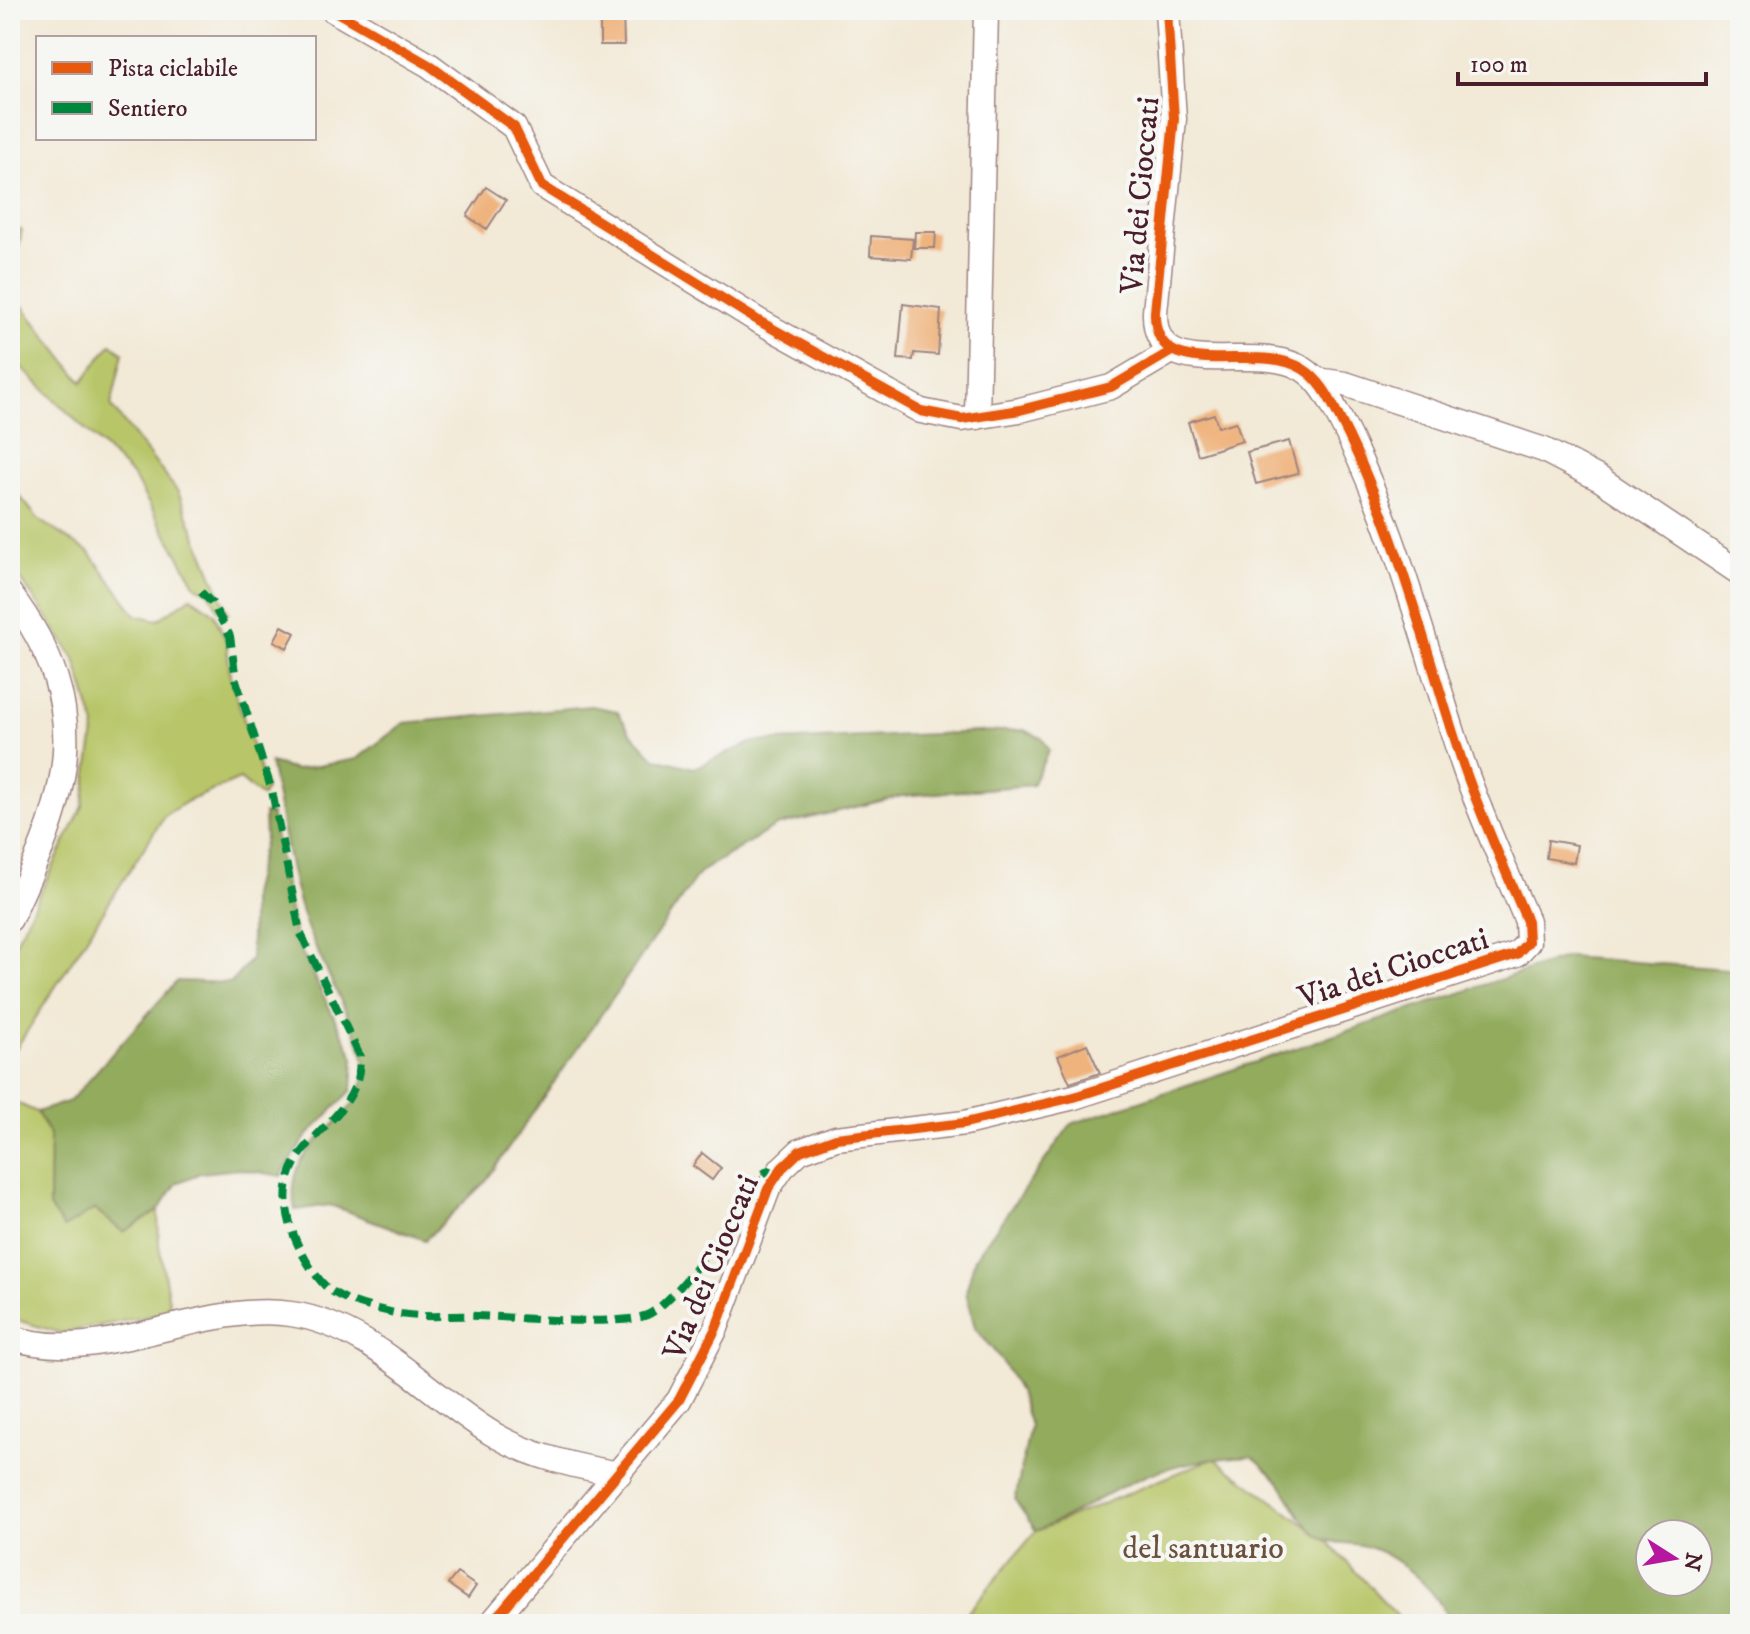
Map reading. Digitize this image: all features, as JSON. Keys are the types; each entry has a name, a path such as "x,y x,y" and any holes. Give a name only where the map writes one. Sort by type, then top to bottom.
{"street":[{"path":"333,10 429,65 514,127 542,186 757,320 921,411 943,418 977,417 1111,387 1170,352 1198,358 1278,358 1300,367 1317,380 1345,384 1544,450 1600,479 1740,573"},
{"path":"977,417 986,10"},
{"name":"Via dei Cioccati","path":"1167,10 1174,119 1155,319 1159,339 1170,352"},
{"name":"Via dei Cioccati","path":"491,1624 685,1391 710,1343 768,1189 788,1161 808,1147 836,1138 965,1123 1074,1097 1517,954 1526,946 1529,937 1527,921 1467,774 1392,541 1349,437 1317,380"},
{"path":"10,594 29,622 50,664 61,698 67,734 63,778 51,825 10,919"},
{"path":"10,1337 61,1346 225,1315 267,1312 301,1315 330,1325 367,1344 513,1445 556,1461 619,1474"}],"green space":[{"path":"10,227 22,230 11,281 21,304 82,382 111,344 123,353 111,406 178,492 228,613 219,611 209,592 196,586 133,476 10,356"},
{"path":"10,484 39,520 90,553 136,615 158,620 191,597 214,613 227,644 230,676 266,789 262,797 240,779 188,801 165,815 10,1058 10,954 83,806 95,726 75,659 10,563"},
{"path":"591,706 617,711 631,733 655,758 694,768 753,742 1024,730 1042,738 1049,750 1032,785 902,796 776,826 700,872 485,1182 425,1240 330,1205 295,1210 294,1184 300,1163 311,1147 353,1104 362,1087 365,1065 357,1038 302,912 270,763 295,770 357,759 404,723"},
{"path":"264,814 271,814 296,941 354,1057 352,1090 306,1137 281,1176 239,1169 200,1173 177,1183 158,1211 123,1232 95,1209 64,1228 49,1207 50,1136 37,1112 70,1101 177,981 231,983 251,959 251,895 265,838"},
{"path":"1567,957 1740,970 1740,1624 1449,1624 1436,1598 1401,1564 1373,1549 1328,1541 1316,1534 1276,1478 1252,1456 1193,1462 1164,1469 1123,1486 1036,1531 1015,1500 1030,1426 1019,1391 1000,1358 975,1328 966,1292 975,1258 1071,1124"},
{"path":"10,1100 37,1112 50,1136 49,1207 95,1209 123,1232 158,1211 159,1245 171,1312 61,1333 10,1318"},
{"name":"del santuario","path":"1214,1458 1326,1540 1405,1624 958,1624 1036,1531"}],"building":[{"path":"600,10 623,10 624,45 600,45"},
{"path":"486,187 506,200 487,229 467,216"},
{"path":"915,232 936,232 935,248 914,248"},
{"path":"871,236 913,239 911,259 870,256"},
{"path":"903,304 941,309 938,355 914,353 913,360 898,359"},
{"path":"1214,414 1218,427 1236,422 1242,441 1198,455 1188,422"},
{"path":"1289,441 1298,473 1256,484 1247,452"},
{"path":"282,626 295,633 287,648 274,641"},
{"path":"1548,840 1577,845 1574,863 1546,858"},
{"path":"1087,1044 1100,1073 1070,1083 1058,1056"},
{"path":"702,1153 721,1168 712,1180 693,1166"},
{"path":"457,1573 476,1586 468,1598 448,1584"}],"marked path":[{"path":"201,592 212,603 230,636 236,680 272,791 300,932 360,1056 356,1082 346,1102 301,1154 290,1174 286,1199 298,1246 325,1286 355,1302 410,1315 591,1321 633,1319 661,1306 676,1291 708,1252 761,1175 769,1170 777,1174"}],"cycle path":[{"path":"333,10 429,65 514,127 542,186 757,320 921,411 962,419 1020,410 1111,387 1170,352"},
{"path":"491,1624 679,1400 716,1328 768,1189 782,1168 800,1151 836,1138 965,1123 1074,1097 1517,954 1528,942 1527,921 1470,784 1392,540 1357,453 1326,393 1309,373 1283,361 1188,356 1171,349 1159,335 1155,312 1174,119 1167,10"}]}
